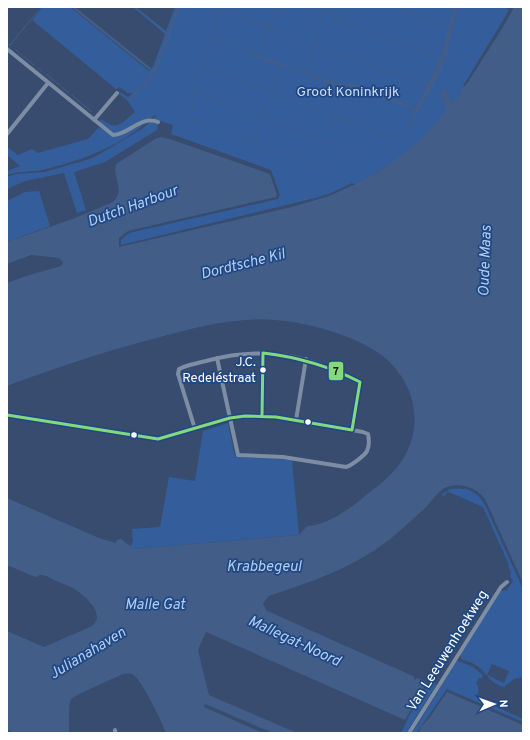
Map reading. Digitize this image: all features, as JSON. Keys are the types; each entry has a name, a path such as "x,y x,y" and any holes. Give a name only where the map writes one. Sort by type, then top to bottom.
{"street":[{"path":"7,49 110,133 115,135 148,120 158,122"},
{"path":"7,134 48,83"},
{"path":"94,120 117,93"},
{"path":"262,416 263,353"},
{"path":"195,428 178,371 181,368 217,358 240,354 263,353 281,354 306,359 335,369 360,382 352,430"},
{"path":"7,415 150,439 168,437 230,418 262,416 296,420 368,434 369,445 366,452 350,466 346,467 283,457 238,455 230,418 217,358"},
{"path":"296,420 306,359"},
{"name":"Van Leeuwenhoekweg","path":"409,733 501,587 507,582"}],"green space":[{"name":"Groot Koninkrijk","path":"42,7 70,7 149,71 153,67 165,34 133,7 136,7 166,31 175,7 516,7 451,110 408,153 356,185 352,183 329,194 315,198 121,245 121,240 129,233 278,199 280,195 271,170 171,134 173,125 153,119 157,115 117,133 108,130 99,122 101,119 112,125 116,125 123,122 135,112 128,101 118,93 128,97 133,93 127,93 120,87 116,89 32,20"},
{"path":"148,121 137,130 113,145 74,161 41,170 7,175 7,171 20,166 7,155 7,147 18,155 32,149 38,153 88,139 99,127 112,136"},
{"path":"150,122 158,124 157,130 105,162 74,172 86,210 77,213 64,173 25,181 7,189 7,177 15,174 45,172 93,158 142,129"},
{"path":"39,191 50,226 7,242 7,201 25,192"},
{"path":"228,423 236,457 292,460 299,535 134,549 130,546 133,542 132,529 160,527 169,477 195,481 203,431"},
{"path":"450,489 466,489 474,493 482,500 523,589 523,677 514,679 504,687 493,682 479,667 461,659 461,654 500,591 507,590 513,581 510,576 511,572 508,567 509,565 483,507 449,492 447,492 445,496 441,495","holes":["492,664 509,671 504,683 487,675"]},
{"path":"458,661 473,667 483,675 482,678 479,678 476,683 478,686 477,696 491,702 490,704 523,719 523,722 447,689 418,731 419,733 412,733"},
{"path":"423,677 436,685 406,733 401,733 410,714 430,682"}],"water":[{"path":"453,7 457,8 447,53 440,72 408,130 407,129 414,110 349,86 336,86 307,74 284,66 279,66 245,51 248,50 337,83 353,84 382,96 398,100 415,109 425,92 442,55"},
{"path":"508,7 523,7 523,583 485,499 473,489 468,487 458,485 447,487 440,491 426,507 389,540 361,559 331,573 269,596 263,604 267,611 415,677 415,680 417,678 427,682 405,720 206,632 198,650 209,695 297,733 166,733 141,683 132,674 123,674 71,699 69,707 69,733 12,733 7,729 7,631 44,647 92,626 96,621 97,616 95,610 87,599 73,588 45,576 40,575 35,577 7,565 7,498 99,538 116,543 117,540 121,539 134,549 299,535 306,527 327,521 357,503 392,473 400,464 410,445 414,430 414,415 412,401 407,387 389,362 377,352 345,336 321,328 286,321 235,321 202,326 97,355 7,386 7,283 61,266 63,262 59,258 31,255 7,264 7,242 75,218 113,202 117,197 119,188 115,169 116,164 155,139 161,137 270,174 277,195 276,197 128,231 119,238 119,247 292,207 329,196 364,180 385,167 419,141 446,111 441,93 443,88 452,102 457,99 464,84 509,10 507,9"},
{"path":"447,692 523,725 523,733 419,733 421,727 430,717"}],"pier":[{"path":"508,7 514,7 468,82 465,86 463,86 509,10 507,9"},
{"path":"205,704 273,733 263,733 204,707"}],"waterway":[{"path":"73,7 150,69"},
{"path":"134,7 169,35"},
{"path":"130,99 155,72 179,7"},
{"path":"213,34 223,7"},
{"path":"259,55 277,7"},
{"path":"309,7 441,58"},
{"path":"339,18 343,7"},
{"path":"396,7 449,27"},
{"path":"222,9 427,86"},
{"path":"10,45 37,12"},
{"path":"308,72 322,13"},
{"path":"210,43 212,37"},
{"path":"211,39 245,50"},
{"path":"209,45 202,66 396,139 407,129"},
{"path":"16,50 34,65"},
{"path":"194,88 202,66"},
{"path":"255,137 280,67"},
{"path":"38,68 42,71"},
{"path":"46,74 69,93"},
{"path":"345,92 348,85"},
{"path":"193,91 363,156"},
{"path":"198,93 190,116 191,119 327,168 333,166"},
{"path":"72,95 92,112"},
{"path":"328,136 344,96"}],"transit line":[{"name":"7","path":"263,353 313,363 337,371 360,382 352,430"},
{"name":"7","path":"262,416 263,353"},
{"name":"7","path":"7,415 158,439 230,418 245,416 276,417 352,430"}],"place":[{"name":"J.C. Redeléstraat","path":"263,370"}],"water label":[{"name":"Dutch Harbour","path":"133,207"},
{"name":"Oude Maas","path":"486,261"},
{"name":"Dordtsche Kil","path":"243,265"},
{"name":"Krabbegeul","path":"264,567"},
{"name":"Malle Gat","path":"155,605"},
{"name":"Mallegat-Noord","path":"294,642"},
{"name":"Julianahaven","path":"88,654"}]}
